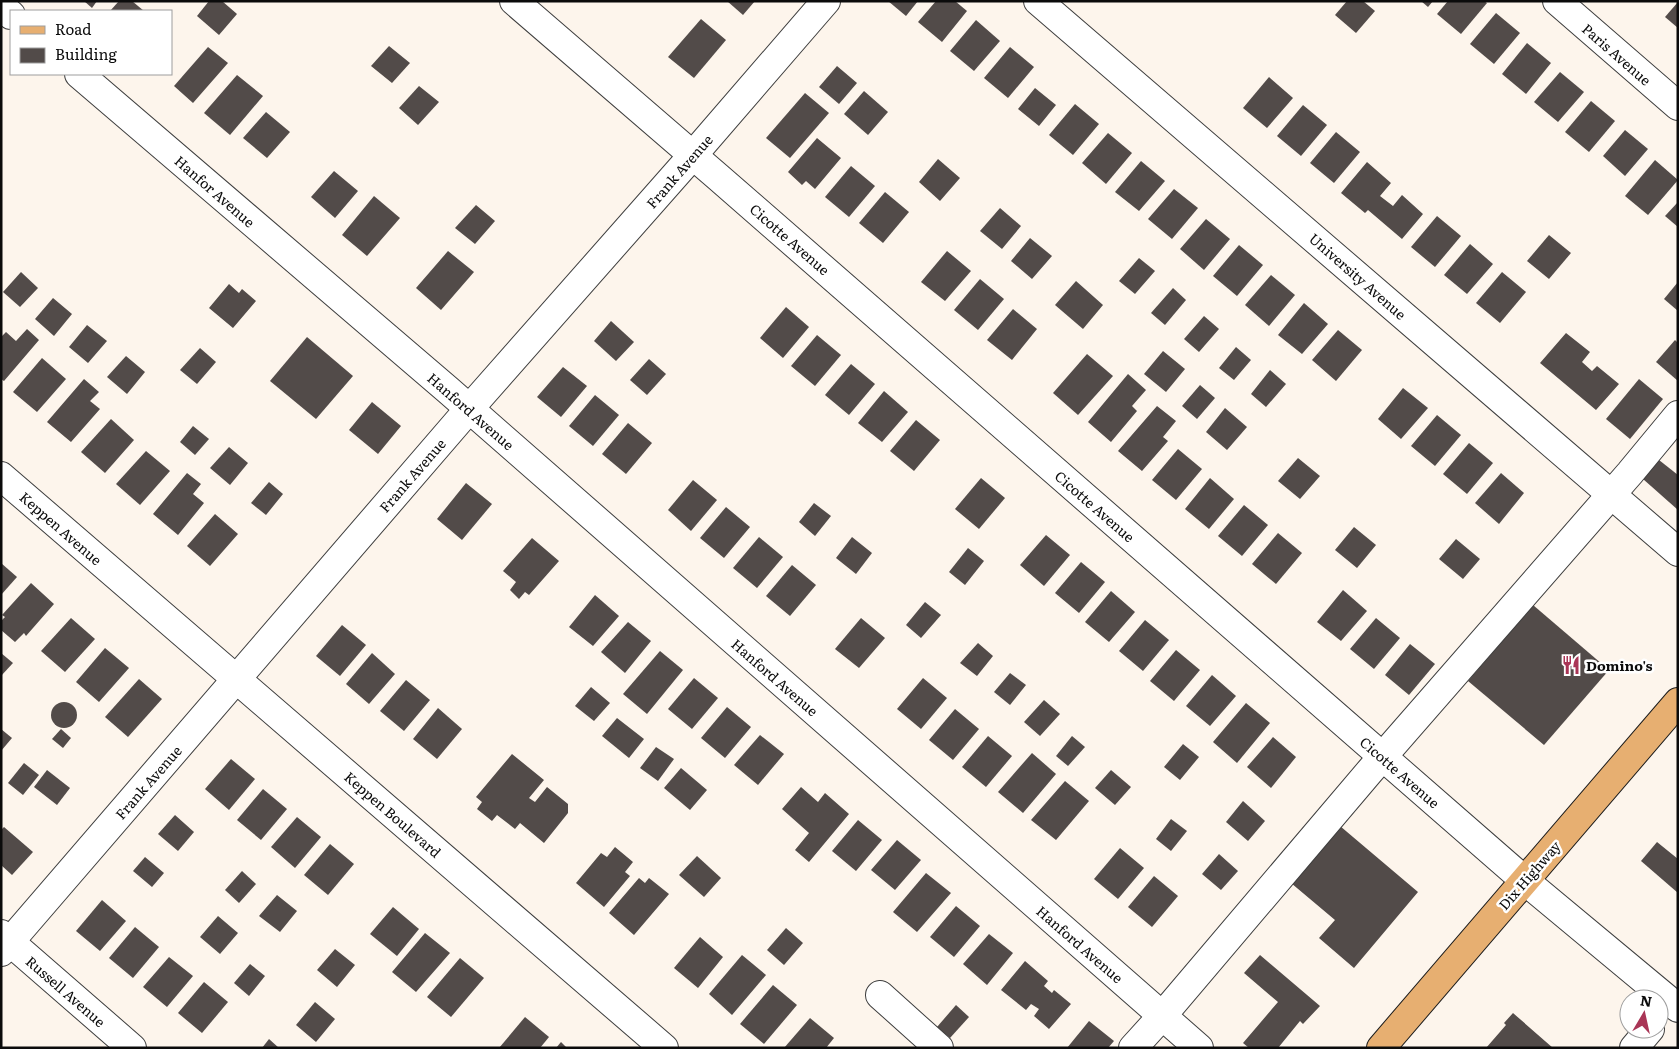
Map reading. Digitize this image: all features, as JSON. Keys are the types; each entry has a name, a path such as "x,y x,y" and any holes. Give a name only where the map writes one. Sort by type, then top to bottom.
{"main road":[{"name":"Dix Highway","path":"1381,1048 1678,702"}],"street":[{"name":"Cicotte Avenue","path":"514,1 1672,1007"},
{"name":"Frank Avenue","path":"4,942 238,679 469,409 826,1"},
{"name":"University Avenue","path":"1038,1 1678,552"},
{"name":"Paris Avenue","path":"1557,1 1678,106"},
{"name":"Hanfor Avenue","path":"80,75 351,308"},
{"name":"Hanford Avenue","path":"351,308 1199,1048"},
{"path":"1133,1048 1612,494 1678,415"},
{"name":"Keppen Avenue","path":"1,476 122,580"},
{"name":"Keppen Boulevard","path":"122,580 664,1048"},
{"name":"Russell Avenue","path":"4,942 132,1048"},
{"path":"880,995 939,1048"}],"building":[{"path":"84,1 97,1 92,8"},
{"path":"119,1 132,1 143,10 111,10"},
{"path":"209,1 222,1 237,14 219,35 197,16"},
{"path":"727,1 755,1 743,15"},
{"path":"888,1 918,1 906,16"},
{"path":"936,1 955,1 967,11 942,42 918,22"},
{"path":"1347,1 1363,1 1375,11 1356,33 1335,15"},
{"path":"1421,1 1433,1 1428,7"},
{"path":"1448,1 1484,1 1487,3 1461,34 1437,14"},
{"path":"1678,2 1678,28 1665,17"},
{"path":"1496,13 1520,33 1494,64 1470,44"},
{"path":"701,19 726,40 694,78 668,57"},
{"path":"976,20 1000,41 974,71 950,51"},
{"path":"1527,43 1551,63 1526,94 1502,74"},
{"path":"389,46 410,63 392,83 371,66"},
{"path":"208,47 228,63 193,103 174,86"},
{"path":"1010,47 1034,67 1008,98 984,78"},
{"path":"837,66 857,83 839,104 819,87"},
{"path":"1560,72 1584,92 1558,122 1534,102"},
{"path":"237,75 263,96 230,135 204,113"},
{"path":"1269,77 1293,98 1267,128 1243,108"},
{"path":"419,86 439,102 418,125 399,108"},
{"path":"1035,88 1056,105 1039,126 1018,109"},
{"path":"864,91 888,112 868,135 844,114"},
{"path":"805,93 829,113 790,158 766,138"},
{"path":"1591,101 1615,121 1589,152 1565,132"},
{"path":"1075,104 1099,124 1073,155 1049,135"},
{"path":"1303,105 1327,125 1301,156 1277,136"},
{"path":"266,112 290,132 267,158 243,138"},
{"path":"1625,130 1648,149 1625,176 1603,156"},
{"path":"1336,132 1360,152 1334,183 1310,163"},
{"path":"1108,133 1132,153 1106,184 1082,163"},
{"path":"817,138 841,158 815,189 806,181 802,185 788,172"},
{"path":"938,159 960,178 940,201 919,182"},
{"path":"1655,160 1678,180 1648,215 1625,196"},
{"path":"1141,161 1165,181 1139,211 1115,192"},
{"path":"1367,162 1391,183 1380,196 1393,206 1402,195 1423,214 1402,239 1368,210 1365,213 1341,193"},
{"path":"851,166 875,186 849,217 825,197"},
{"path":"334,171 358,191 335,218 311,197"},
{"path":"1174,189 1198,208 1172,239 1148,219"},
{"path":"885,192 909,212 883,243 859,223"},
{"path":"374,196 400,218 367,256 342,235"},
{"path":"1678,202 1678,227 1665,216"},
{"path":"476,205 495,221 475,244 455,228"},
{"path":"1000,208 1021,226 1002,249 980,231"},
{"path":"1437,216 1461,236 1435,267 1411,247"},
{"path":"1206,219 1230,239 1204,270 1180,249"},
{"path":"1549,235 1571,253 1549,279 1527,261"},
{"path":"1030,238 1052,256 1032,279 1011,261"},
{"path":"1470,244 1493,264 1467,294 1444,275"},
{"path":"1239,245 1263,265 1237,296 1213,276"},
{"path":"448,251 474,272 441,310 416,288"},
{"path":"947,251 971,271 945,301 921,282"},
{"path":"1139,258 1155,271 1135,294 1119,281"},
{"path":"21,272 38,288 20,307 3,292"},
{"path":"1502,272 1526,292 1500,323 1476,303"},
{"path":"1271,275 1295,295 1269,326 1245,305"},
{"path":"980,279 1004,299 978,330 954,310"},
{"path":"1076,281 1103,305 1083,329 1055,305"},
{"path":"1678,282 1678,311 1664,299"},
{"path":"229,284 239,293 242,289 256,301 233,328 209,308"},
{"path":"1173,288 1186,300 1165,325 1151,313"},
{"path":"53,298 72,314 54,336 35,319"},
{"path":"1304,303 1328,324 1302,354 1278,335"},
{"path":"786,307 809,327 783,358 760,338"},
{"path":"1013,309 1037,329 1012,360 987,340"},
{"path":"1204,316 1219,329 1199,352 1184,339"},
{"path":"611,321 634,342 616,361 594,341"},
{"path":"87,325 107,341 88,363 69,347"},
{"path":"27,329 39,340 4,381 1,379 1,337 6,332 16,341"},
{"path":"1338,330 1362,350 1336,381 1312,360"},
{"path":"1566,333 1590,352 1582,362 1592,371 1597,366 1619,384 1596,410 1540,363"},
{"path":"817,335 841,355 815,386 791,366"},
{"path":"307,337 353,376 316,419 270,381"},
{"path":"1675,340 1678,343 1678,381 1656,362"},
{"path":"1236,347 1251,360 1234,380 1219,368"},
{"path":"200,348 216,362 197,384 180,370"},
{"path":"1163,351 1185,369 1166,392 1144,374"},
{"path":"1087,354 1113,376 1078,415 1053,393"},
{"path":"126,356 145,372 127,394 107,377"},
{"path":"42,358 66,379 37,412 13,392"},
{"path":"649,359 666,374 647,395 630,380"},
{"path":"851,364 875,384 849,415 825,395"},
{"path":"563,367 587,386 561,417 537,397"},
{"path":"1270,370 1286,384 1266,407 1251,394"},
{"path":"1128,374 1146,390 1132,406 1137,411 1111,442 1088,422"},
{"path":"84,379 99,392 90,401 100,409 71,442 47,422"},
{"path":"1639,379 1663,399 1630,439 1606,419"},
{"path":"1200,385 1215,398 1197,419 1182,406"},
{"path":"1403,388 1428,408 1401,439 1378,419"},
{"path":"884,391 908,412 882,442 858,423"},
{"path":"595,395 619,415 593,446 569,426"},
{"path":"372,402 401,426 378,454 349,430"},
{"path":"1157,406 1176,421 1163,437 1168,441 1142,471 1118,451"},
{"path":"1225,408 1247,427 1227,450 1206,432"},
{"path":"1437,415 1461,435 1435,466 1411,446"},
{"path":"111,419 134,440 105,473 81,452"},
{"path":"916,420 940,440 914,471 890,451"},
{"path":"628,423 652,443 626,474 602,454"},
{"path":"193,426 209,439 195,455 180,442"},
{"path":"1469,443 1493,463 1467,494 1443,474"},
{"path":"229,447 248,463 230,485 210,468"},
{"path":"1178,449 1202,469 1176,500 1152,480"},
{"path":"146,451 170,471 140,505 116,484"},
{"path":"1298,458 1320,476 1300,499 1278,481"},
{"path":"1659,460 1678,475 1678,510 1643,479"},
{"path":"187,473 201,484 193,494 204,503 178,535 153,514"},
{"path":"1501,473 1524,493 1499,524 1475,503"},
{"path":"981,478 1005,498 979,529 955,509"},
{"path":"1210,478 1234,499 1209,529 1185,509"},
{"path":"693,480 717,500 691,531 668,510"},
{"path":"269,482 283,494 266,515 251,503"},
{"path":"466,483 492,504 462,540 437,519"},
{"path":"814,503 831,516 815,536 799,522"},
{"path":"1244,505 1268,525 1242,556 1218,536"},
{"path":"726,507 750,527 724,558 700,538"},
{"path":"215,514 238,534 210,566 187,546"},
{"path":"1354,527 1376,545 1357,568 1335,550"},
{"path":"1278,533 1302,553 1276,584 1252,564"},
{"path":"1046,535 1070,555 1044,586 1020,565"},
{"path":"759,537 783,557 757,588 733,568"},
{"path":"852,537 872,553 856,574 836,558"},
{"path":"532,538 559,561 529,595 525,592 519,599 510,590 516,582 503,571"},
{"path":"1456,539 1480,559 1463,579 1439,559"},
{"path":"968,548 984,561 965,585 949,572"},
{"path":"1081,562 1105,582 1079,613 1055,593"},
{"path":"1,563 17,577 1,595"},
{"path":"792,565 816,585 790,616 766,596"},
{"path":"31,583 54,604 26,636 24,633 15,642 1,630 1,621 5,617 2,615"},
{"path":"1343,590 1367,611 1341,641 1317,622"},
{"path":"1111,591 1135,612 1109,642 1085,622"},
{"path":"595,595 619,616 593,646 569,627"},
{"path":"925,602 941,615 921,638 906,625"},
{"path":"1533,605 1609,670 1544,745 1468,681"},
{"path":"71,618 95,639 65,672 41,651"},
{"path":"861,618 885,638 859,668 835,649"},
{"path":"1376,618 1400,638 1374,669 1350,649"},
{"path":"1145,620 1169,640 1143,671 1119,651"},
{"path":"628,622 651,641 625,673 601,652"},
{"path":"342,625 366,645 340,676 316,656"},
{"path":"978,643 993,656 977,676 960,663"},
{"path":"1410,644 1435,664 1409,695 1385,675"},
{"path":"105,648 129,668 99,702 76,682"},
{"path":"1176,650 1200,670 1174,701 1150,681"},
{"path":"660,651 683,670 647,714 623,694"},
{"path":"1,653 13,663 1,676"},
{"path":"372,653 395,674 369,704 346,684"},
{"path":"1010,673 1026,685 1010,705 994,692"},
{"path":"1212,675 1236,696 1210,726 1186,706"},
{"path":"694,678 718,698 692,729 668,709"},
{"path":"923,678 947,698 921,729 897,709"},
{"path":"139,679 162,699 128,737 105,717"},
{"path":"406,680 430,700 404,731 380,711"},
{"path":"591,687 610,703 594,721 575,706"},
{"path":"1044,700 1060,714 1040,736 1024,722"},
{"path":"64,702 73,706 77,715 73,724 64,728 55,724 51,715 55,706"},
{"path":"1246,703 1270,723 1237,763 1213,742"},
{"path":"727,707 751,727 725,758 701,738"},
{"path":"438,708 462,729 437,759 413,739"},
{"path":"955,709 979,729 953,760 929,740"},
{"path":"617,718 644,739 629,758 602,736"},
{"path":"1,729 12,738 1,751"},
{"path":"61,729 71,738 63,748 52,739"},
{"path":"760,735 784,754 758,785 734,765"},
{"path":"988,736 1012,756 986,787 962,767"},
{"path":"1072,736 1085,747 1068,766 1056,756"},
{"path":"1273,737 1296,757 1271,788 1247,767"},
{"path":"1183,744 1199,757 1180,780 1164,767"},
{"path":"656,747 674,759 658,781 640,768"},
{"path":"1032,753 1056,774 1023,813 998,792"},
{"path":"512,754 544,780 529,798 535,802 547,787 568,804 568,813 544,843 520,823 515,829 497,815 492,821 477,809 482,802 476,797"},
{"path":"231,759 255,779 229,810 205,789"},
{"path":"24,763 39,775 23,795 8,783"},
{"path":"681,768 707,790 690,810 664,788"},
{"path":"47,770 70,788 57,805 34,787"},
{"path":"1111,770 1131,787 1115,805 1095,788"},
{"path":"1065,781 1089,801 1056,840 1031,820"},
{"path":"801,787 818,802 825,793 849,814 809,862 795,850 809,833 782,809"},
{"path":"263,789 287,809 261,840 237,820"},
{"path":"1243,801 1265,821 1248,841 1226,822"},
{"path":"175,815 194,832 178,851 158,834"},
{"path":"297,817 321,837 295,868 271,847"},
{"path":"1171,819 1187,831 1171,851 1156,839"},
{"path":"858,820 882,840 856,871 832,851"},
{"path":"1340,826 1418,892 1354,968 1319,938 1335,920 1291,883"},
{"path":"4,827 33,852 12,875 1,865 1,830"},
{"path":"897,840 921,860 895,890 871,870"},
{"path":"1657,842 1678,859 1678,893 1641,861"},
{"path":"330,844 354,864 328,895 304,875"},
{"path":"615,847 633,862 625,872 630,876 604,907 576,883 601,853 607,857"},
{"path":"1120,848 1144,868 1118,899 1094,879"},
{"path":"1219,854 1238,871 1221,890 1202,874"},
{"path":"697,856 721,878 704,897 679,875"},
{"path":"145,857 164,873 152,887 133,871"},
{"path":"242,871 256,884 239,903 225,890"},
{"path":"926,873 951,893 917,932 893,912"},
{"path":"1154,876 1178,896 1152,927 1128,907"},
{"path":"639,878 645,883 649,878 669,894 634,935 609,913"},
{"path":"277,895 297,911 280,932 259,916"},
{"path":"102,900 126,921 100,951 76,931"},
{"path":"956,906 980,926 954,957 930,937"},
{"path":"393,907 419,929 397,956 370,934"},
{"path":"218,916 238,933 220,954 200,937"},
{"path":"135,927 159,947 133,978 109,958"},
{"path":"786,928 803,943 784,965 767,950"},
{"path":"425,933 450,953 416,992 392,972"},
{"path":"989,934 1013,953 987,985 963,964"},
{"path":"700,937 723,957 698,988 674,968"},
{"path":"335,949 355,965 337,987 317,970"},
{"path":"742,955 766,975 732,1015 709,994"},
{"path":"1260,955 1320,1006 1303,1024 1300,1021 1278,1048 1249,1048 1243,1043 1278,1002 1244,973"},
{"path":"169,957 193,976 167,1007 143,987"},
{"path":"460,958 484,978 451,1017 427,997"},
{"path":"1025,961 1048,981 1044,986 1052,993 1054,990 1071,1004 1049,1029 1034,1016 1039,1009 1031,1004 1026,1010 1001,990"},
{"path":"250,964 265,976 249,996 234,983"},
{"path":"204,982 228,1002 202,1033 178,1013"},
{"path":"773,985 797,1005 764,1044 740,1024"},
{"path":"315,1002 335,1019 316,1042 296,1025"},
{"path":"956,1005 969,1017 950,1038 937,1027"},
{"path":"1513,1013 1553,1048 1486,1048 1506,1025 1504,1023"},
{"path":"525,1017 549,1037 540,1048 499,1048"},
{"path":"810,1018 834,1038 826,1048 784,1048"},
{"path":"1089,1021 1114,1041 1108,1048 1067,1048"},
{"path":"269,1039 279,1048 262,1048"},
{"path":"561,1042 567,1048 556,1048"}],"place":[{"name":"Domino's","path":"1571,665"}]}
